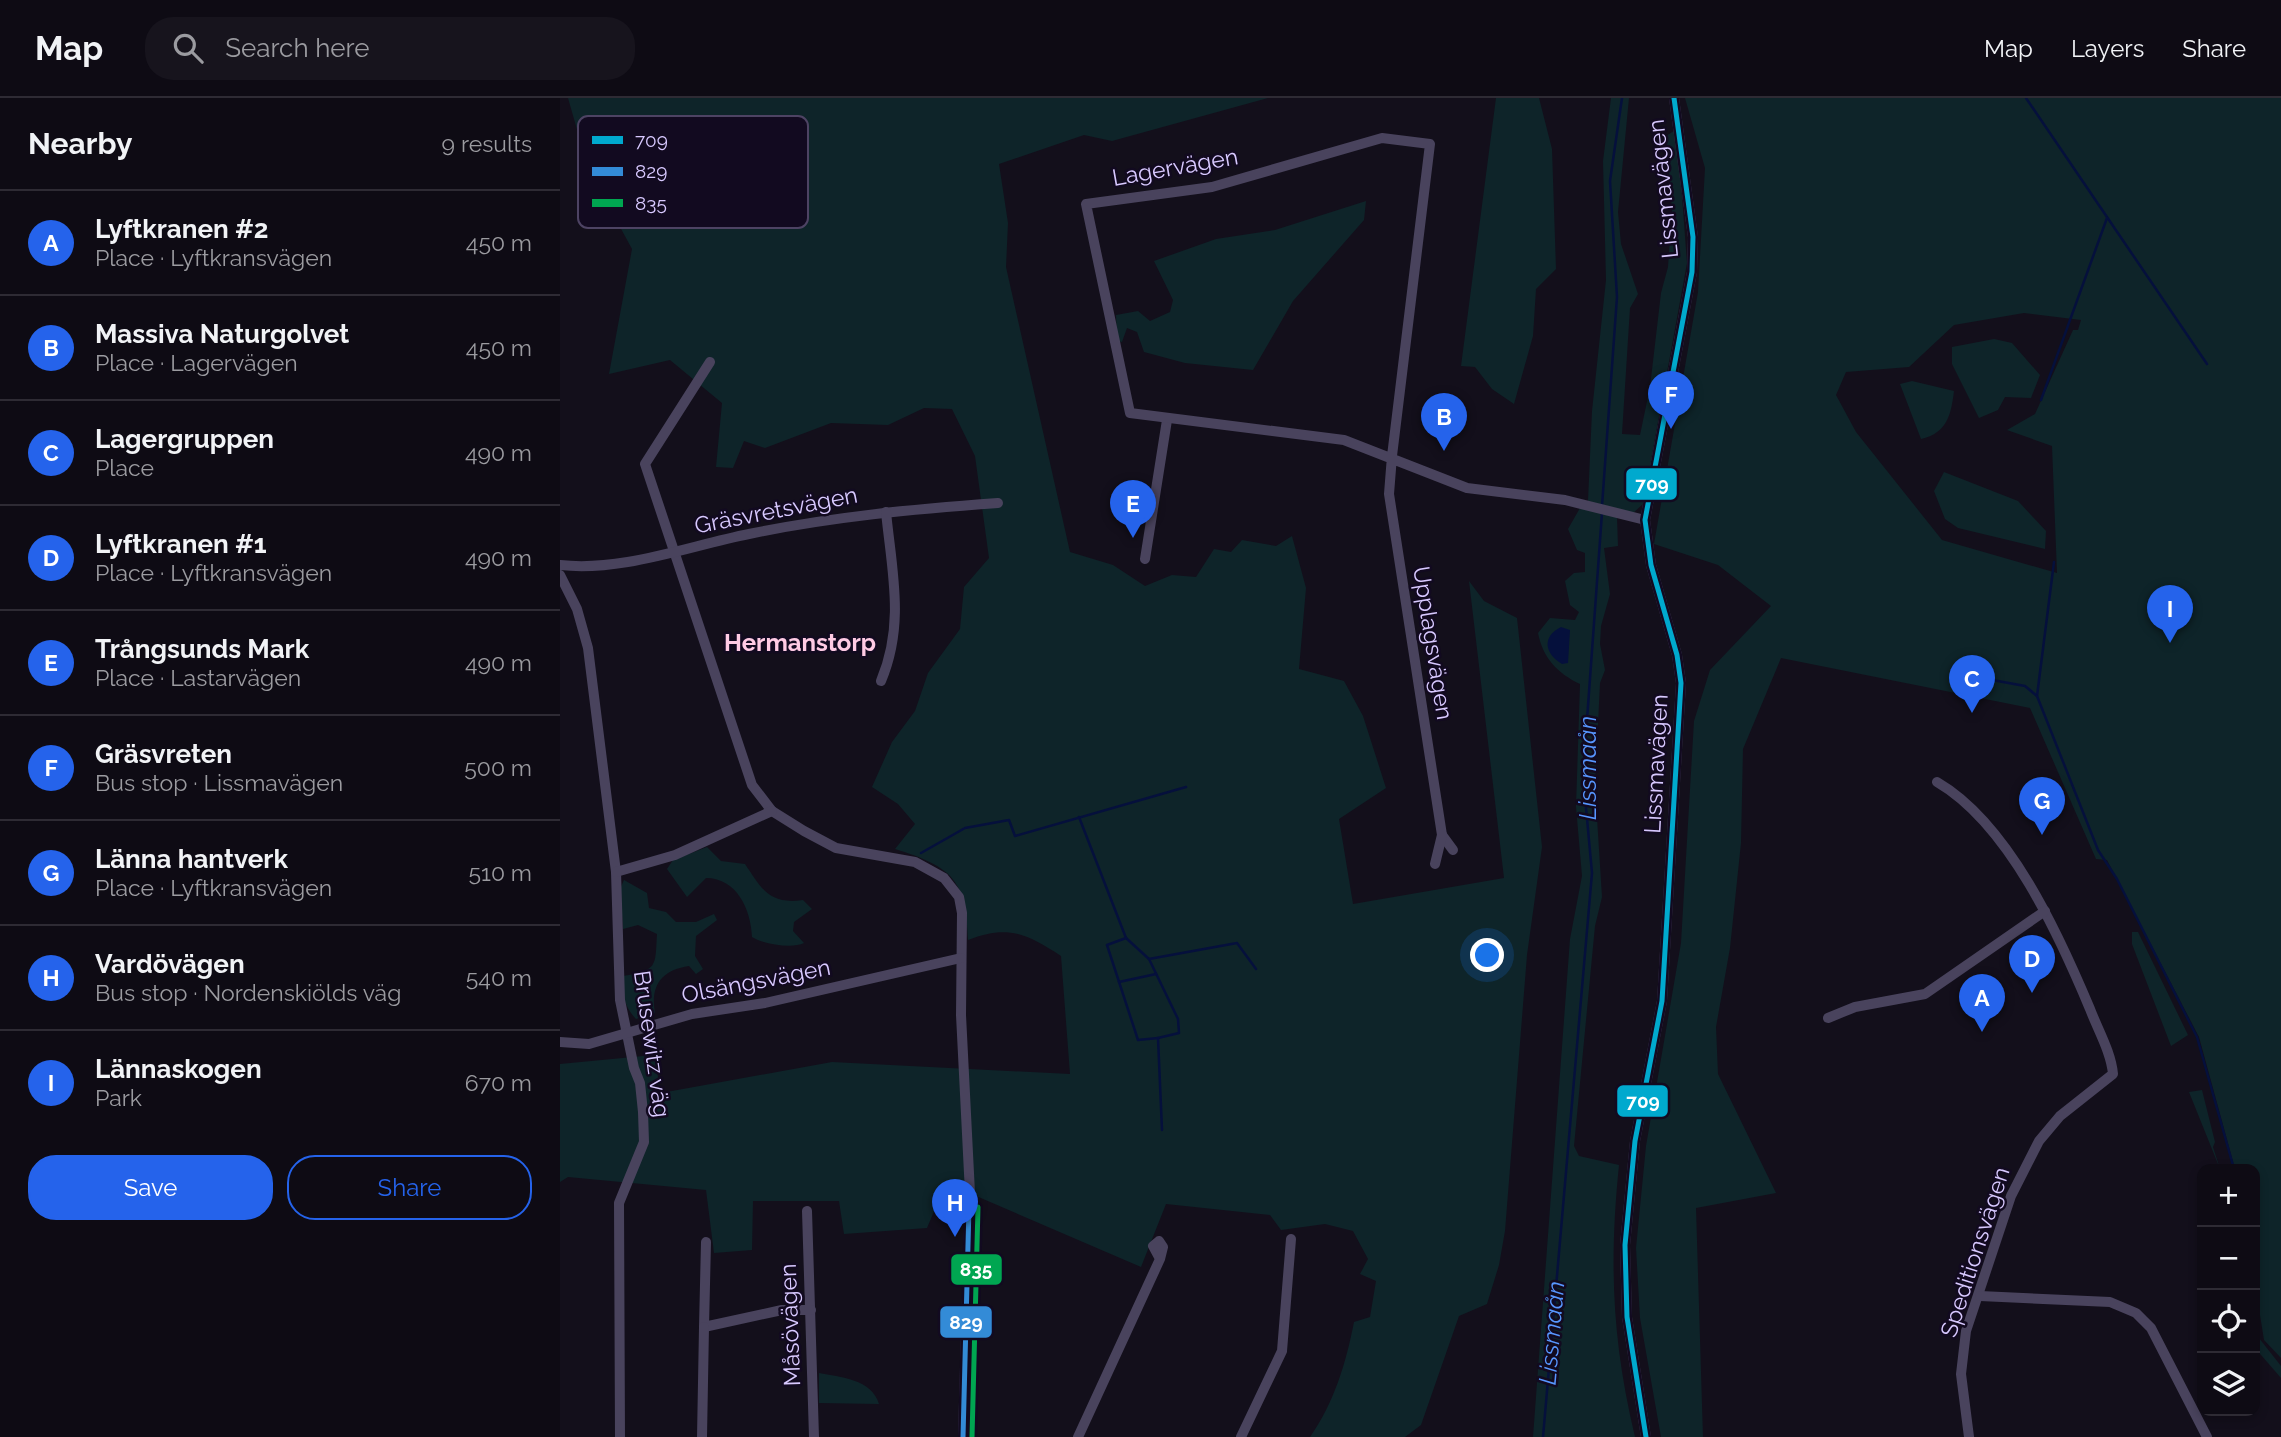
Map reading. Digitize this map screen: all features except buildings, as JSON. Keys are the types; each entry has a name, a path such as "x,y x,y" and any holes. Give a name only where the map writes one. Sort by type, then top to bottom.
{"street":[{"name":"Lissmavägen","path":"1646,1437 1627,1317 1625,1245 1635,1141 1662,1001 1681,683 1677,655 1651,565 1644,520 1692,272 1693,237 1674,98"},
{"name":"Lagervägen","path":"1392,456 1430,144 1382,138 1212,187 1086,204 1129,413 1167,420 1344,440 1392,456 1467,488 1565,500 1644,520"},
{"path":"710,362 645,464 752,785 772,811 836,848 915,862 944,877 959,897 970,1193 963,1437"},
{"path":"1145,559 1167,420"},
{"name":"Upplagsvägen","path":"1392,456 1389,494 1442,835"},
{"name":"Gräsvretsvägen","path":"560,565 574,567 625,561 752,533 886,512 998,503"},
{"name":"Gräsvretsvägen","path":"881,681 892,656 897,620 886,512"},
{"name":"Brusewitz väg","path":"560,575 577,609 588,648 616,872 620,1000 640,1083 644,1142 620,1203 620,1437"},
{"path":"1828,1018 1855,1007 1925,995 2045,911 2001,844 1951,790 1937,782"},
{"path":"616,872 674,855 772,811"},
{"path":"1442,835 1453,850"},
{"path":"1435,864 1442,835"},
{"name":"Speditionsvägen","path":"1969,1437 1961,1374 1966,1331 1980,1296 2011,1196 2039,1141 2060,1116 2113,1074 2101,1035 2045,911"},
{"name":"Olsängsvägen","path":"560,1042 589,1044 692,1014 765,1003 961,958"},
{"name":"Måsövägen","path":"807,1211 814,1437"},
{"path":"1241,1437 1282,1351 1292,1239"},
{"path":"702,1437 706,1242"},
{"path":"1078,1437 1160,1259"},
{"path":"1980,1296 2110,1302 2126,1307 2151,1328 2207,1437"},
{"path":"704,1327 782,1310 811,1310"}],"green space":[{"path":"568,98 1268,98 1112,141 1084,135 999,164 1008,223 1006,267 1070,552 1113,565 1145,586 1172,575 1196,577 1214,549 1231,552 1242,540 1276,546 1292,536 1306,588 1299,669 1344,681 1363,716 1386,788 1339,819 1353,904 1504,878 1469,581 1484,601 1517,618 1542,847 1527,955 1505,1231 1499,1265 1487,1304 1459,1316 1421,1425 1405,1437 1310,1437 1338,1382 1354,1322 1370,1317 1376,1281 1360,1274 1368,1259 1353,1231 1325,1224 1281,1230 1270,1215 1166,1204 1141,1267 946,1183 927,1228 844,1234 839,1201 753,1201 752,1250 714,1253 706,1190 568,1177 560,1182 560,1064 654,1055 661,1093 832,1062 1070,1074 1061,956 1027,937 1006,932 968,940 964,903 959,890 943,870 931,862 895,849 915,824 898,804 872,787 892,742 915,711 928,673 960,629 964,587 989,558 975,456 952,409 924,408 888,425 831,423 765,448 744,441 733,468 716,467 722,403 670,360 609,374 632,249 621,228 808,228 808,116 578,116 578,133"},
{"path":"1496,98 1539,98 1552,149 1556,269 1536,289 1533,336 1514,404 1492,389 1475,367 1461,366"},
{"path":"1611,98 1629,98 1618,212 1621,244 1638,294 1630,308 1622,434 1640,435 1650,387 1661,293 1668,267 1672,209 1666,136 1677,129 1687,263 1643,504 1633,513 1588,501 1592,411 1606,280 1603,161"},
{"path":"1685,98 2281,98 2281,1358 2264,1340 2260,1315 2260,1164 2234,1164 2199,1037 2107,860 2096,859 2030,708 1781,658 1743,749 1741,843 1730,948 1716,1027 1718,1074 1776,1193 1696,1208 1703,1437 1661,1437 1640,1318 1636,1248 1646,1146 1681,943 1694,721 1710,670 1771,606 1718,565 1654,544 1698,292 1705,168","holes":["2024,313 2081,320 2078,330 2073,330 2035,414 2007,430 2052,446 2057,573 1942,540 1856,432 1836,395 1846,372 1909,367 1954,325"]},
{"path":"1366,201 1364,220 1293,301 1253,370 1185,363 1144,352 1137,332 1127,328 1122,342 1117,341 1116,315 1138,311 1150,321 1170,312 1173,300 1154,261 1216,239 1275,230"},
{"path":"1994,339 2012,343 2040,375 2031,398 2005,397 1998,410 1979,418 1952,364 1952,347"},
{"path":"1912,381 1954,391 1951,408 1942,428 1921,439 1900,384"},
{"path":"1944,472 2018,501 2046,531 2045,549 1958,528 1945,519 1934,491"},
{"path":"1580,508 1617,517 1618,546 1604,548 1610,594 1601,626 1600,644 1605,670 1600,683 1595,786 1602,897 1595,926 1574,1146 1579,1156 1619,1165 1614,1236 1615,1302 1621,1367 1635,1437 1533,1437 1570,939 1582,876 1576,807 1580,684 1552,664 1543,650 1538,633 1550,618 1575,620 1579,612 1570,605 1565,581 1574,573 1585,572 1585,553 1577,550 1568,529"},
{"path":"707,847 721,861 745,864 762,888 774,897 791,901 803,900 812,909 794,922 793,931 804,943 778,945 752,937 749,916 740,897 726,883 717,879 706,878 687,897 667,869 673,860"},
{"path":"624,880 647,893 649,908 666,912 676,922 696,922 714,914 717,920 696,936 695,956 703,969 696,974 689,966 665,975 654,994 655,1013 636,1019 624,999 623,976 649,969 655,960 657,934 638,925 623,929 620,889"},
{"path":"2132,932 2138,932 2188,1035 2171,1046 2132,944"},
{"path":"2202,1090 2218,1164 2218,1164 2189,1092"},
{"path":"2260,1339 2281,1366 2281,1378 2260,1354"},
{"path":"819,1373 862,1384 870,1389 879,1404 819,1403"}],"shaded area":[{"path":"1561,627 1570,630 1568,663 1562,664 1552,655 1548,646 1550,636"}],"waterway":[{"name":"Lissmaån","path":"1602,506 1617,297 1610,181 1622,98"},
{"path":"2026,98 2207,364"},
{"path":"2041,400 2107,218"},
{"name":"Lissmaån","path":"1543,1437 1592,873 1583,775 1602,513"},
{"path":"1976,677 2025,686 2037,696 2054,562"},
{"path":"2037,696 2098,850 2117,879 2197,1037 2233,1164"},
{"path":"921,853 965,828 1009,820 1015,836 1186,787"},
{"path":"1079,817 1126,938 1149,959 1178,1019 1179,1033 1158,1038"},
{"path":"1126,938 1107,945 1138,1040 1158,1038 1162,1130"},
{"path":"1149,959 1237,943 1256,969"},
{"path":"1119,982 1156,974"}],"transit line":[{"name":"709","path":"1646,1437 1627,1317 1625,1245 1635,1141 1662,1001 1681,683 1677,655 1651,565 1645,520 1692,272 1693,237 1674,98"},
{"name":"829","path":"963,1437 969,1207"},
{"name":"835","path":"972,1437 978,1207"}],"place":[{"name":"Gräsvreten","path":"1671,429"},
{"name":"Massiva Naturgolvet","path":"1444,451"},
{"name":"Trångsunds Mark","path":"1133,538"},
{"name":"Lännaskogen","path":"2170,643"},
{"name":"Lagergruppen","path":"1972,713"},
{"name":"Länna hantverk","path":"2042,835"},
{"name":"Lyftkranen #1","path":"2032,993"},
{"name":"Lyftkranen #2","path":"1982,1032"},
{"name":"Vardövägen","path":"955,1237"}],"district":[{"name":"Hermanstorp","path":"800,643"}]}
